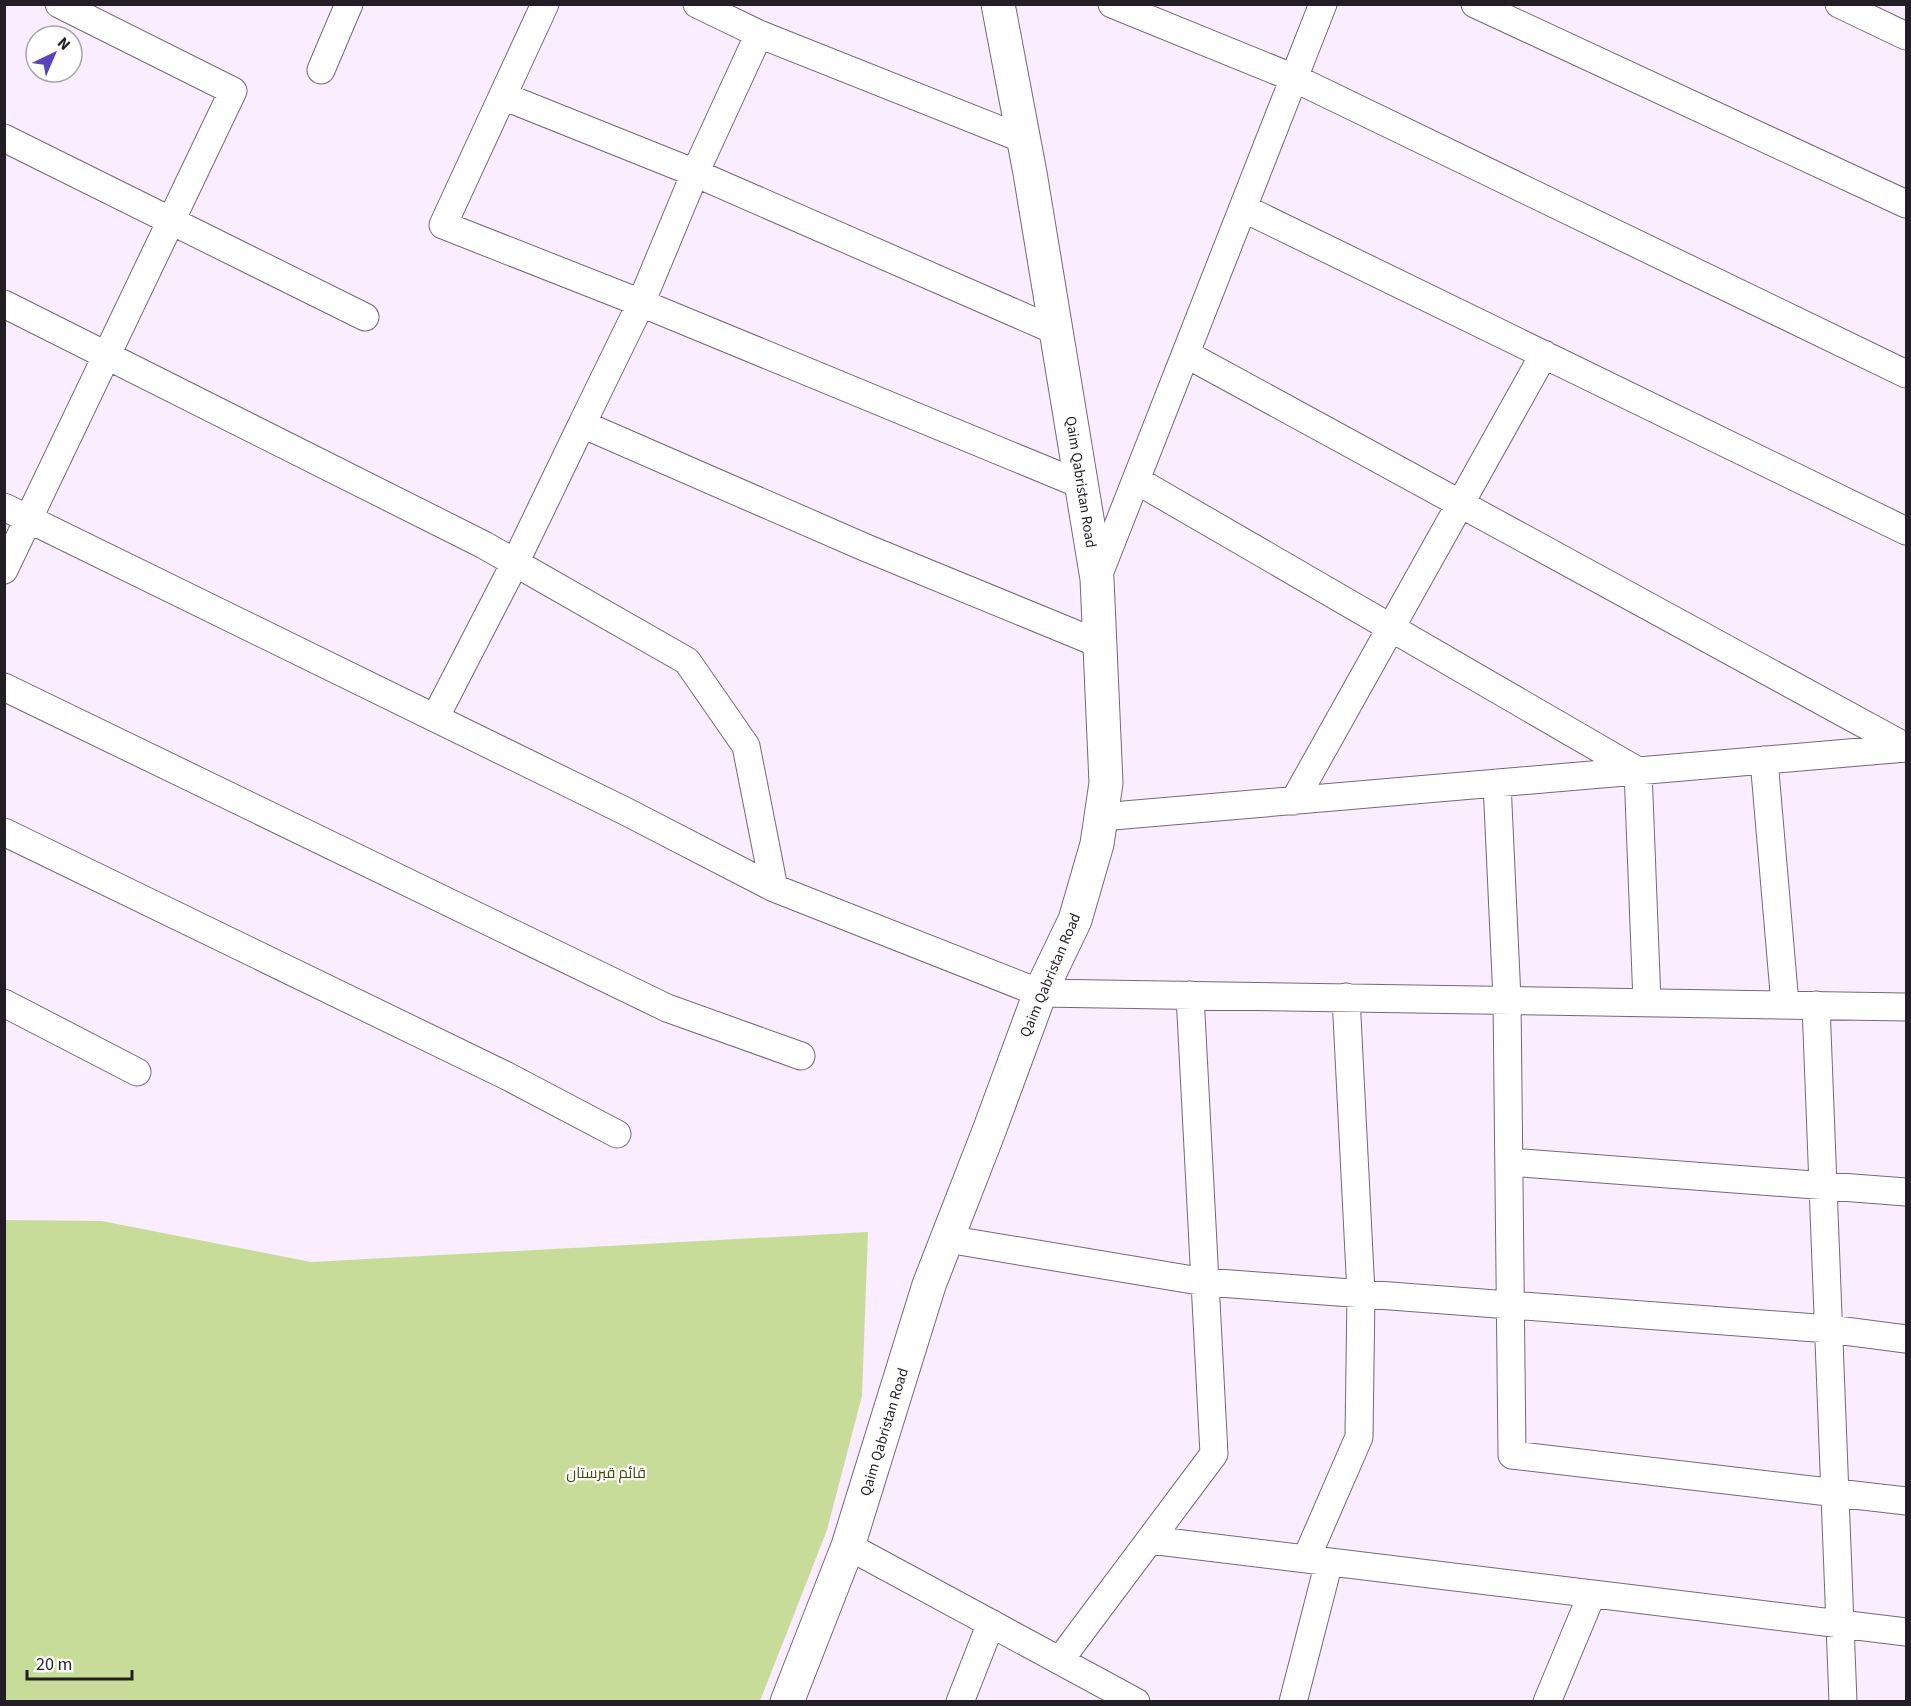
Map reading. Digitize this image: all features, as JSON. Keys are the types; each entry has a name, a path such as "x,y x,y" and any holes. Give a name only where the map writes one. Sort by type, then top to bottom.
{"street":[{"path":"4,570 233,91 59,4"},
{"path":"321,70 349,4"},
{"path":"545,4 443,225 641,303 1082,485"},
{"path":"696,4 759,34 1023,138"},
{"name":"Qaim Qabristan Road","path":"787,1701 848,1546 929,1285 1040,993 1075,920 1097,844 1106,783 1097,579 1023,138 998,4"},
{"path":"1112,4 1294,78 1906,374"},
{"path":"1097,579 1323,4"},
{"path":"1475,4 1906,204"},
{"path":"1839,4 1906,36"},
{"path":"435,718 515,563 641,303 695,174 759,34"},
{"path":"503,96 695,174 1056,331"},
{"path":"4,138 365,317"},
{"path":"1243,208 1906,531"},
{"path":"4,304 484,545 687,661 746,746 774,888"},
{"path":"1186,354 1906,747"},
{"path":"1294,801 1544,354"},
{"path":"582,424 864,547 1100,644"},
{"path":"1136,480 1638,771"},
{"path":"4,507 626,811 774,888 1040,993 1906,1007"},
{"path":"4,687 668,1008 801,1056"},
{"path":"1101,817 1906,747"},
{"path":"1764,760 1785,1004"},
{"path":"1638,771 1647,1002"},
{"path":"1497,783 1507,999 1512,1455 1906,1501"},
{"path":"4,832 486,1066 617,1134"},
{"path":"1060,1660 1214,1454 1190,995"},
{"path":"1293,1701 1318,1560 1359,1437 1361,1293 1346,998"},
{"path":"4,1003 137,1072"},
{"path":"1816,1005 1843,1701"},
{"path":"1509,1162 1906,1192"},
{"path":"947,1239 1205,1282 1828,1329 1906,1339"},
{"path":"1150,1540 1906,1632"},
{"path":"848,1546 1060,1660 1122,1698"},
{"path":"1547,1701 1592,1594"},
{"path":"960,1701 991,1623"}],"green space":[{"name":"قائم قبرستان","path":"5,1220 102,1221 311,1262 868,1232 862,1396 827,1530 760,1701 5,1701"}]}
